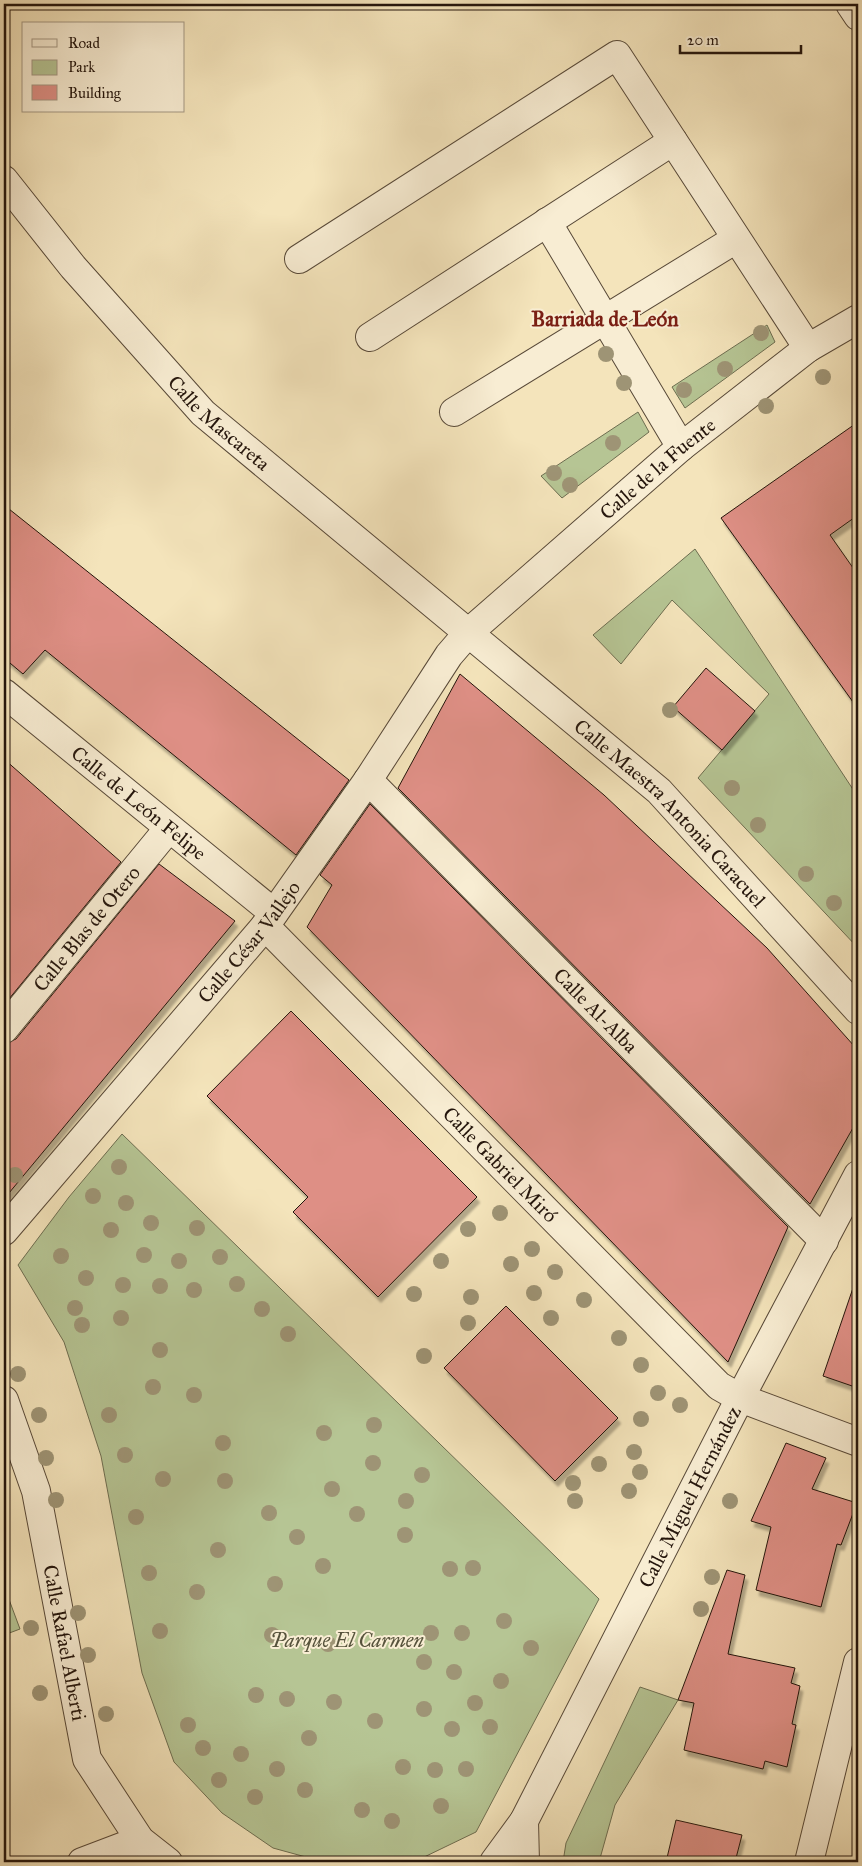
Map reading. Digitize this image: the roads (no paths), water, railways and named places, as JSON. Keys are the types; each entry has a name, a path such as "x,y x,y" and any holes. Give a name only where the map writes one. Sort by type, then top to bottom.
{"street":[{"path":"850,4 858,16"},
{"path":"299,259 617,55 808,348"},
{"path":"370,337 673,141"},
{"name":"Calle Mascareta","path":"4,180 72,267 203,412 468,632"},
{"path":"547,222 681,447"},
{"path":"454,412 736,239"},
{"name":"Calle de la Fuente","path":"468,632 681,447 808,348 858,320"},
{"name":"Calle César Vallejo","path":"4,1231 269,920 368,780 450,655 468,632"},
{"name":"Calle Maestra Antonia Caracuel","path":"468,632 659,791 858,1010"},
{"name":"Calle de León Felipe","path":"4,693 169,828 269,920"},
{"name":"Calle Al-Alba","path":"368,780 824,1241"},
{"name":"Calle Blas de Otero","path":"5,1025 169,828"},
{"name":"Calle Gabriel Miró","path":"269,920 719,1386 740,1398 858,1442"},
{"name":"Calle Miguel Hernández","path":"494,1862 524,1821 740,1398 858,1175"},
{"name":"Calle Rafael Alberti","path":"4,1400 36,1491 87,1759 140,1840 168,1862"},
{"path":"809,1862 858,1662"},
{"name":"Calle Miguel Hernández","path":"524,1821 525,1862"},
{"path":"82,1862 140,1840"}],"district":[{"name":"Barriada de León","path":"605,319"}],"park label":[{"name":"Parque El Carmen","path":"347,1640"}]}
